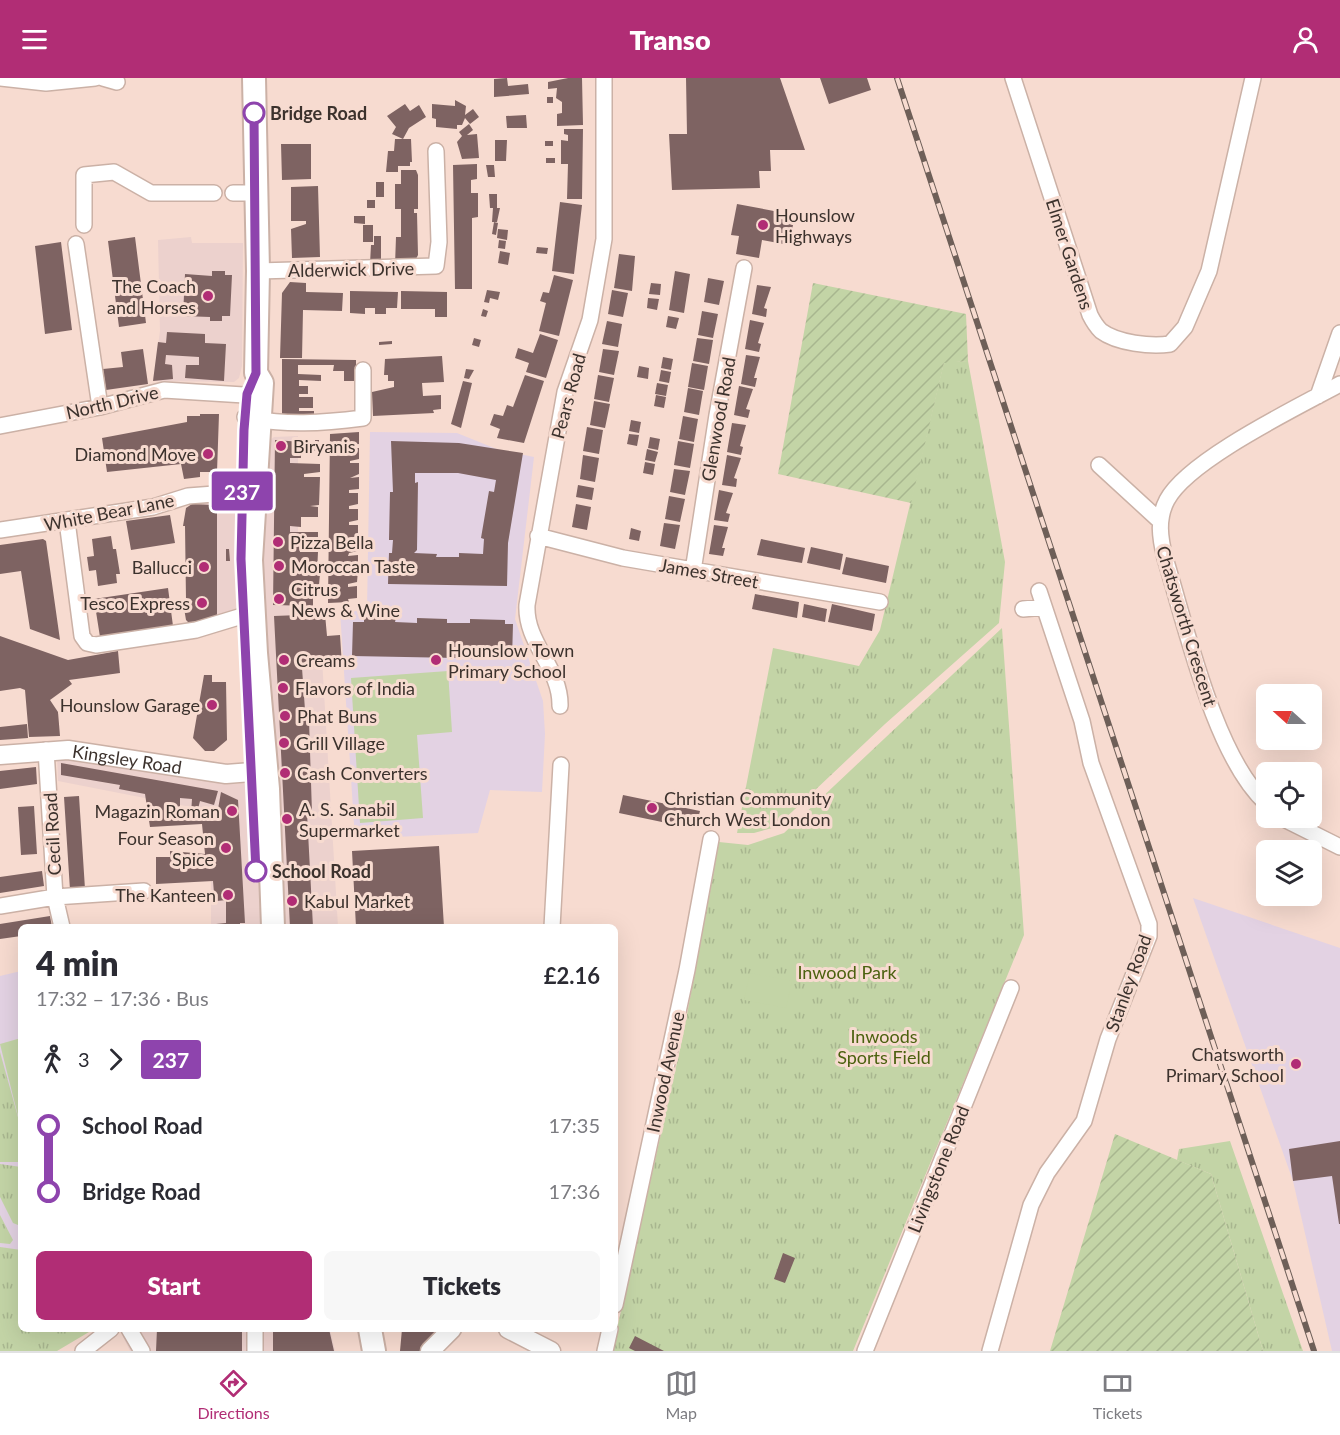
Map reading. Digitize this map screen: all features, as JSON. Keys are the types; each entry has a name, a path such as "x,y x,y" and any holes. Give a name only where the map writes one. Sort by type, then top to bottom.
{"main road":[{"path":"254,78 258,271 256,373 262,382 254,395 252,419 248,491 248,614 273,924"},
{"path":"257,924 259,772"},
{"path":"371,1332 374,1351"}],"street":[{"path":"0,78 46,83 95,78"},
{"name":"Pears Road","path":"560,706 560,694 555,678 533,638 526,617 538,537 565,392 590,320 604,240 604,78"},
{"name":"Elmer Gardens","path":"1013,78 1090,315 1099,329 1111,336 1156,346 1170,344 1185,327 1209,271 1253,78"},
{"name":"Alderwick Drive","path":"258,271 436,266 439,242 436,152"},
{"path":"84,225 84,175 114,172 151,193 214,193"},
{"path":"233,193 256,193"},
{"path":"76,243 100,407"},
{"name":"Glenwood Road","path":"693,571 717,415 744,268"},
{"path":"1318,396 1340,333"},
{"path":"252,419 330,422 363,418 363,370"},
{"name":"Chatsworth Crescent","path":"1256,794 1231,758 1168,569 1160,539 1160,521 1168,499 1218,452 1340,384"},
{"name":"North Drive","path":"0,426 100,407 164,390 254,395"},
{"path":"1099,465 1160,521"},
{"name":"White Bear Lane","path":"0,530 153,507 188,496 248,491"},
{"path":"67,521 82,636 87,643 96,645 196,630 248,614"},
{"name":"James Street","path":"538,537 623,558 880,602"},
{"name":"Stanley Road","path":"990,1351 1031,1205 1047,1173 1084,1121 1108,1039 1149,936 1145,914 1093,769 1080,713 1039,591"},
{"path":"1023,609 1044,607"},
{"name":"Kingsley Road","path":"0,755 46,750 82,752 230,775 259,772"},
{"name":"Cecil Road","path":"0,906 55,897 46,750"},
{"path":"552,924 561,765"},
{"path":"1302,828 1340,847"},
{"name":"Inwood Avenue","path":"618,1291 687,970 711,839"},
{"path":"61,924 55,897 144,891"},
{"name":"Livingstone Road","path":"865,1351 1011,988"},
{"path":"83,1351 107,1332"},
{"path":"131,1332 142,1351"},
{"path":"255,1332 255,1351"},
{"path":"430,1351 449,1332"},
{"path":"514,1332 550,1351"},
{"path":"605,1351 609,1332"}],"shaded area":[{"path":"191,237 192,243 243,243 242,366 239,378 234,382 153,381 160,331 158,240"},
{"name":"Hounslow Town Primary School","path":"370,432 457,433 499,450 534,457 515,619 543,701 545,734 542,792 490,790 478,833 355,839 340,611 367,611"},
{"path":"298,436 298,607 319,608 338,924 211,924 211,811 58,781 57,754 234,784 269,782 257,621 198,626 203,501 269,504 269,441 274,437"},
{"name":"Chatsworth Primary School","path":"1193,898 1340,948 1340,1351 1332,1351 1293,1181"},
{"path":"18,972 18,1332 0,1351 0,976"},
{"path":"124,1332 331,1332 335,1351 130,1351 123,1337"}],"green space":[{"path":"813,283 966,314 968,361 944,363 911,503 778,474"},
{"path":"968,361 1005,562 999,623 885,724 776,827 754,833 737,833 773,648 859,666 880,630 944,362"},
{"name":"Inwood Park","path":"1002,628 1024,935 853,1351 612,1351 683,1036 719,842 748,845 784,833"},
{"path":"448,671 452,732 417,735 423,818 360,823 351,678"},
{"path":"750,973 792,981 786,1008 744,1000"},
{"path":"18,1039 18,1116 0,1044"},
{"path":"0,1052 18,1117 18,1162 0,1162"},
{"path":"1115,1134 1211,1174 1263,1351 1050,1351"},
{"path":"1230,1141 1303,1351 1263,1351 1211,1174 1177,1160 1179,1149"},
{"path":"0,1164 18,1167 18,1225 13,1223 0,1197"},
{"path":"0,1215 13,1240 10,1244 0,1243"},
{"path":"0,1247 18,1250 18,1332 89,1332 57,1351 0,1351"}],"building":[{"path":"507,78 508,86 528,84 529,94 494,97 494,79"},
{"path":"582,78 583,125 557,126 557,114 562,113 562,102 556,98 557,88 548,89 548,82"},
{"path":"686,78 780,78 805,150 770,150 771,171 759,171 760,188 672,190 669,134 687,134"},
{"path":"820,78 867,78 871,90 829,104"},
{"path":"547,97 553,97 553,103 547,103"},
{"path":"455,100 466,106 465,115 473,109 479,117 470,124 465,118 462,125 457,125 457,129 436,127 436,119 432,118 432,104 455,106"},
{"path":"405,104 410,111 419,105 426,117 409,128 403,139 392,134 396,127 387,116"},
{"path":"526,115 527,128 507,128 506,116"},
{"path":"469,124 473,130 467,135 477,134 479,158 462,159 457,142 462,136 459,132"},
{"path":"564,129 583,129 582,199 567,199 568,164 561,164 561,140 568,141 568,135 564,134"},
{"path":"395,139 411,139 412,162 410,166 398,166 398,172 386,172 388,151 394,151"},
{"path":"495,140 507,140 506,161 495,161"},
{"path":"545,141 553,141 553,146 545,146"},
{"path":"281,144 311,144 311,179 282,180"},
{"path":"546,158 555,158 555,163 546,163"},
{"path":"477,164 477,179 471,180 471,193 478,193 478,217 472,218 472,289 455,289 453,165"},
{"path":"486,165 494,165 495,177 488,177"},
{"path":"401,170 416,170 418,175 418,209 414,209 414,213 417,213 418,255 416,259 395,265 396,237 401,237 401,209 395,209 395,184 401,184"},
{"path":"376,182 384,182 384,197 376,197"},
{"path":"318,186 320,257 292,258 291,229 306,224 306,221 291,221 291,187"},
{"path":"489,194 497,194 497,208 500,208 497,222 492,222 493,208 490,208"},
{"path":"367,200 375,200 375,208 367,208"},
{"path":"560,202 582,205 574,274 552,271"},
{"name":"Hounslow Highways","path":"737,204 795,215 789,245 762,240 759,258 736,254 739,236 731,235"},
{"path":"354,216 365,216 365,224 354,223"},
{"path":"494,222 498,223 496,235 492,234"},
{"path":"363,225 373,225 373,242 363,242"},
{"path":"498,229 508,230 507,240 497,238"},
{"path":"374,236 381,236 381,265 370,264"},
{"path":"135,237 146,323 119,327 108,241"},
{"path":"499,240 506,241 505,249 498,248"},
{"path":"61,242 72,330 45,334 35,246"},
{"path":"537,247 548,248 547,254 536,253"},
{"path":"500,251 510,253 508,265 498,263"},
{"path":"619,254 635,256 632,291 614,288"},
{"name":"The Coach and Horses","path":"212,271 225,271 225,275 232,275 230,316 222,316 222,321 210,321 210,317 183,316 185,274 212,276"},
{"path":"675,271 690,274 684,313 669,310"},
{"path":"554,275 573,280 559,336 539,331 546,303 540,301 543,292 549,293"},
{"path":"708,278 724,281 719,305 704,302"},
{"path":"290,282 306,283 306,292 343,293 342,311 303,310 302,358 280,358 282,293"},
{"path":"651,283 661,284 660,295 649,294"},
{"path":"757,285 771,287 764,308 767,309 766,317 752,314"},
{"path":"487,290 500,292 498,300 490,298 489,303 484,302"},
{"path":"612,290 628,293 623,317 608,314"},
{"path":"350,291 398,292 397,308 386,308 386,314 375,314 375,308 365,308 365,314 350,313"},
{"path":"401,291 447,292 447,317 435,317 435,309 401,309"},
{"path":"648,298 659,299 657,310 647,308"},
{"path":"483,309 488,311 486,317 481,316"},
{"path":"702,311 718,314 713,338 698,335"},
{"path":"668,316 679,318 676,329 666,327"},
{"path":"750,320 764,323 758,343 761,344 759,352 745,349"},
{"path":"607,321 622,324 618,347 602,344"},
{"path":"167,332 205,334 205,343 226,344 224,381 185,378 186,365 199,365 199,357 166,355 165,364 172,365 173,379 153,381 158,342 166,343"},
{"path":"540,334 558,340 546,378 526,372 529,363 515,358 518,348 533,353"},
{"path":"474,338 481,340 479,347 472,345"},
{"path":"697,338 713,340 709,364 693,361"},
{"path":"392,341 392,344 379,345 379,342"},
{"path":"143,349 148,384 106,390 103,369 123,367 121,352"},
{"path":"603,349 619,351 614,375 599,372"},
{"path":"746,355 760,357 754,378 757,378 755,387 741,384"},
{"path":"442,356 444,382 422,383 423,396 441,395 441,409 433,410 434,413 373,416 372,392 394,387 394,381 388,381 388,375 384,375 385,359"},
{"path":"663,357 673,359 671,370 661,368"},
{"path":"282,359 356,360 356,381 344,381 344,371 333,371 334,365 298,365 298,374 321,375 321,381 299,380 299,386 308,386 308,394 299,394 299,397 313,397 313,408 299,408 299,411 314,411 314,419 282,418"},
{"path":"692,363 708,366 704,390 688,387"},
{"path":"639,366 649,368 648,379 637,377"},
{"path":"466,369 474,370 469,379 464,378"},
{"path":"661,370 671,372 669,383 659,381"},
{"path":"525,375 544,381 524,443 497,438 500,429 490,425 494,414 503,416 507,405 513,407"},
{"path":"598,375 614,378 609,402 594,399"},
{"path":"463,381 472,383 461,428 451,424"},
{"path":"657,383 668,385 666,396 655,394"},
{"path":"739,386 753,389 746,409 750,410 748,418 734,415"},
{"path":"688,388 703,391 699,415 684,412"},
{"path":"656,395 666,397 664,408 654,406"},
{"path":"594,401 610,404 605,428 590,425"},
{"path":"200,414 219,414 217,472 200,472 200,477 184,479 181,464 107,472 102,438 187,422 187,416 200,416"},
{"path":"683,416 698,419 694,442 679,439"},
{"path":"631,420 641,422 639,433 629,431"},
{"path":"732,423 746,425 740,446 743,447 741,455 727,452"},
{"path":"587,427 603,430 599,454 583,451"},
{"path":"359,432 359,444 350,445 350,448 359,448 359,459 350,461 350,463 359,463 359,474 350,478 359,477 359,489 349,490 349,493 358,493 358,504 349,506 349,509 358,509 358,520 349,522 349,525 358,525 358,536 349,538 349,541 358,540 358,551 349,553 348,556 358,555 358,567 348,569 348,571 358,570 357,582 348,584 348,587 357,586 357,598 348,599 349,602 328,603 330,434"},
{"path":"629,434 639,435 637,446 627,444"},
{"path":"650,437 660,439 658,450 648,448"},
{"path":"275,440 315,443 315,440 319,440 319,451 301,451 301,458 290,458 290,463 320,464 320,472 304,474 304,477 320,477 319,505 310,506 318,507 318,517 301,517 301,527 290,526 290,532 318,532 318,538 300,538 300,541 318,541 318,549 300,549 300,552 318,552 317,573 301,573 320,574 319,585 314,585 312,594 307,594 307,597 313,597 313,606 273,605"},
{"path":"391,441 459,443 523,453 508,543 507,586 388,584 389,553 392,553 393,540 389,540 390,492 393,492","holes":["415,473 458,473 496,480 494,492 489,491 481,538 484,539 483,554 459,553 459,557 436,557 437,554 414,553 417,550 418,482 415,483"]},
{"path":"678,441 694,444 690,468 674,465"},
{"path":"647,449 658,452 655,462 645,460"},
{"path":"583,455 599,458 595,482 580,479"},
{"path":"727,455 741,458 734,478 737,479 736,487 722,485"},
{"path":"645,462 655,464 653,475 643,473"},
{"path":"674,469 690,471 685,495 670,492"},
{"path":"578,485 594,488 592,500 576,497"},
{"path":"719,490 733,493 726,513 730,514 728,522 714,520"},
{"path":"669,496 685,499 680,522 665,519"},
{"path":"192,504 213,505 217,508 217,617 190,624 186,620 183,602 186,600 185,526 183,526 186,508"},
{"path":"576,504 591,507 587,530 572,527"},
{"path":"170,515 175,543 131,550 126,521"},
{"path":"664,523 680,525 675,549 660,546"},
{"path":"714,525 728,527 722,548 725,548 723,556 709,554"},
{"path":"631,528 641,531 639,541 629,539"},
{"path":"111,536 113,549 116,549 120,574 116,574 117,583 98,586 96,570 89,571 87,557 94,556 92,539"},
{"path":"43,539 46,541 60,640 30,629 21,571 0,574 0,545"},
{"path":"761,539 805,548 802,563 757,555"},
{"path":"811,547 843,554 840,570 807,563"},
{"path":"226,549 229,549 230,561 226,561"},
{"path":"846,557 889,566 886,583 842,574"},
{"path":"168,588 173,626 100,637 94,599"},
{"path":"755,594 799,602 797,618 752,609"},
{"path":"804,604 827,609 825,622 802,617"},
{"path":"832,604 875,614 872,631 828,622"},
{"path":"325,614 327,636 340,635 342,666 302,668 305,710 309,710 312,813 307,813 313,924 290,924 274,616"},
{"path":"364,617 396,618 395,622 417,623 417,618 447,619 447,623 470,623 470,619 505,620 505,624 513,624 512,659 352,656 353,622 364,622"},
{"path":"0,636 68,660 118,651 120,673 69,680 72,684 50,700 58,712 60,736 29,737 25,690 20,688 0,691"},
{"name":"Hounslow Garage","path":"204,675 212,675 212,682 226,682 227,740 214,751 205,751 193,738"},
{"path":"27,724 28,738 0,740 0,727"},
{"path":"61,763 218,791 214,805 200,801 197,813 217,815 221,792 238,800 245,923 216,924 226,923 226,900 208,902 207,893 214,893 213,881 156,884 156,857 170,857 170,851 205,854 202,824 150,827 145,794 119,789 120,785 61,775","holes":["180,798 192,799 191,814 180,814"]},
{"path":"36,767 37,784 0,789 0,771"},
{"name":"Christian Community Church West London","path":"623,795 700,811 698,819 683,817 681,826 619,813"},
{"path":"79,796 85,889 70,890 64,797"},
{"path":"34,806 37,854 21,855 18,807"},
{"path":"439,846 444,924 356,924 352,851"},
{"path":"42,871 44,886 0,893 0,877"},
{"path":"50,916 51,924 18,924 18,936 0,939 0,924"},
{"path":"1340,1141 1339,1224 1332,1176 1293,1181 1289,1149"},
{"path":"783,1253 795,1258 785,1283 774,1279"},
{"path":"157,1332 242,1332 242,1351 156,1351"},
{"path":"273,1332 330,1332 334,1351 273,1351"},
{"path":"402,1332 440,1332 423,1351 400,1351"},
{"path":"635,1336 664,1351 635,1351 629,1348"}],"railway":[{"path":"897,78 1314,1351"}],"bus line":[{"name":"237","path":"254,113 258,271 256,373 247,394 244,430 241,601 251,736 256,871"}],"place":[{"name":"Bridge Road","path":"254,113"},
{"name":"Hounslow Highways","path":"763,225"},
{"name":"The Coach and Horses","path":"208,296"},
{"name":"Biryanis","path":"281,446"},
{"name":"Diamond Move","path":"208,454"},
{"name":"Pizza Bella","path":"278,542"},
{"name":"Moroccan Taste","path":"279,566"},
{"name":"Ballucci","path":"204,567"},
{"name":"Citrus News & Wine","path":"279,599"},
{"name":"Tesco Express","path":"202,603"},
{"name":"Creams","path":"284,660"},
{"name":"Hounslow Town Primary School","path":"436,660"},
{"name":"Flavors of India","path":"283,688"},
{"name":"Hounslow Garage","path":"212,705"},
{"name":"Phat Buns","path":"285,716"},
{"name":"Grill Village","path":"284,743"},
{"name":"Cash Converters","path":"285,773"},
{"name":"Christian Community Church West London","path":"652,808"},
{"name":"Magazin Roman","path":"232,811"},
{"name":"A. S. Sanabil Supermarket","path":"287,819"},
{"name":"Four Season Spice","path":"226,848"},
{"name":"School Road","path":"256,871"},
{"name":"The Kanteen","path":"228,895"},
{"name":"Kabul Market","path":"292,901"},
{"name":"Chatsworth Primary School","path":"1296,1064"}],"park label":[{"name":"Inwoods Sports Field","path":"884,1046"}]}
